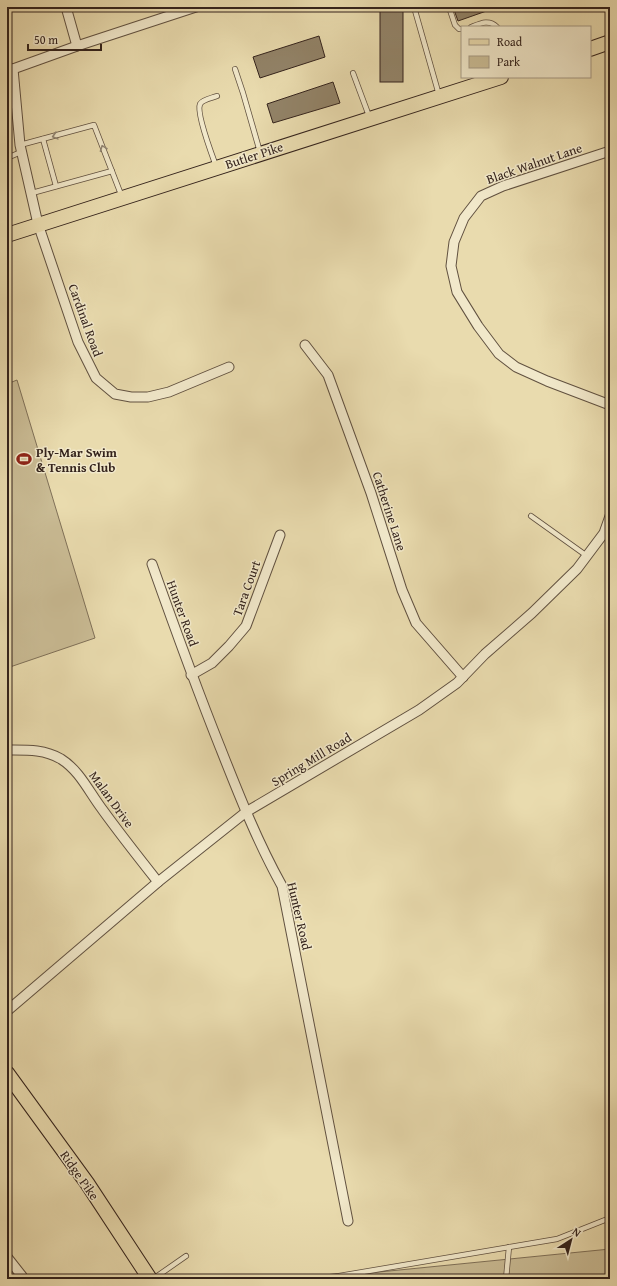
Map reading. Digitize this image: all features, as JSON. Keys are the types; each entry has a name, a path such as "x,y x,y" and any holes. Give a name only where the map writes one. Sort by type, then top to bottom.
{"main road":[{"path":"591,49 610,42"},
{"name":"Butler Pike","path":"7,234 498,78"},
{"name":"Ridge Pike","path":"7,1073 87,1183 152,1279"}],"street":[{"path":"66,7 77,46"},
{"path":"10,68 196,7"},
{"name":"Cardinal Road","path":"10,68 21,149 38,224 78,342 85,359 96,378 115,394 131,397 148,397 169,392 229,367"},
{"name":"Black Walnut Lane","path":"610,151 503,186 481,196 464,218 454,242 451,266 457,292 478,326 500,354 516,367 547,381 610,405"},
{"name":"Catherine Lane","path":"305,345 328,375 371,493 402,590 416,623 463,677"},
{"name":"Spring Mill Road","path":"7,1011 158,882 246,812 419,710 457,684 485,654 532,613 577,569 604,533 610,516"},
{"name":"Tara Court","path":"192,675 212,663 230,646 246,626 280,535"},
{"name":"Hunter Road","path":"152,564 192,675 246,812 266,858 282,886 348,1221"},
{"name":"Malan Drive","path":"7,750 44,752 61,760 81,778 101,809 158,882"},
{"path":"7,1257 22,1276 22,1279"}],"lane":[{"path":"414,7 439,97"},
{"path":"449,7 454,25 461,29"},
{"path":"474,26 484,22 492,23 496,26"},
{"path":"235,69 261,153"},
{"path":"353,73 370,119"},
{"path":"216,167 207,142 200,105 202,101 217,96"},
{"path":"7,158 21,149 43,139 94,125 122,197"},
{"path":"43,139 56,186"},
{"path":"32,193 112,171"},
{"path":"531,516 587,556"},
{"path":"311,1279 339,1277 557,1239 610,1218"},
{"path":"506,1279 508,1247"},
{"path":"152,1279 186,1256"}],"green space":[{"name":"Ply-Mar Swim & Tennis Club","path":"17,380 95,638 7,668 7,384"},
{"path":"610,1249 610,1279 311,1279 339,1276"}],"building":[{"path":"380,7 403,7 403,82 380,82"},
{"path":"453,7 495,7 495,8 458,21"},
{"path":"319,36 325,57 260,78 253,57"},
{"path":"333,82 340,103 273,123 267,104"}],"place":[{"name":"Ply-Mar Swim & Tennis Club","path":"24,459"}]}
